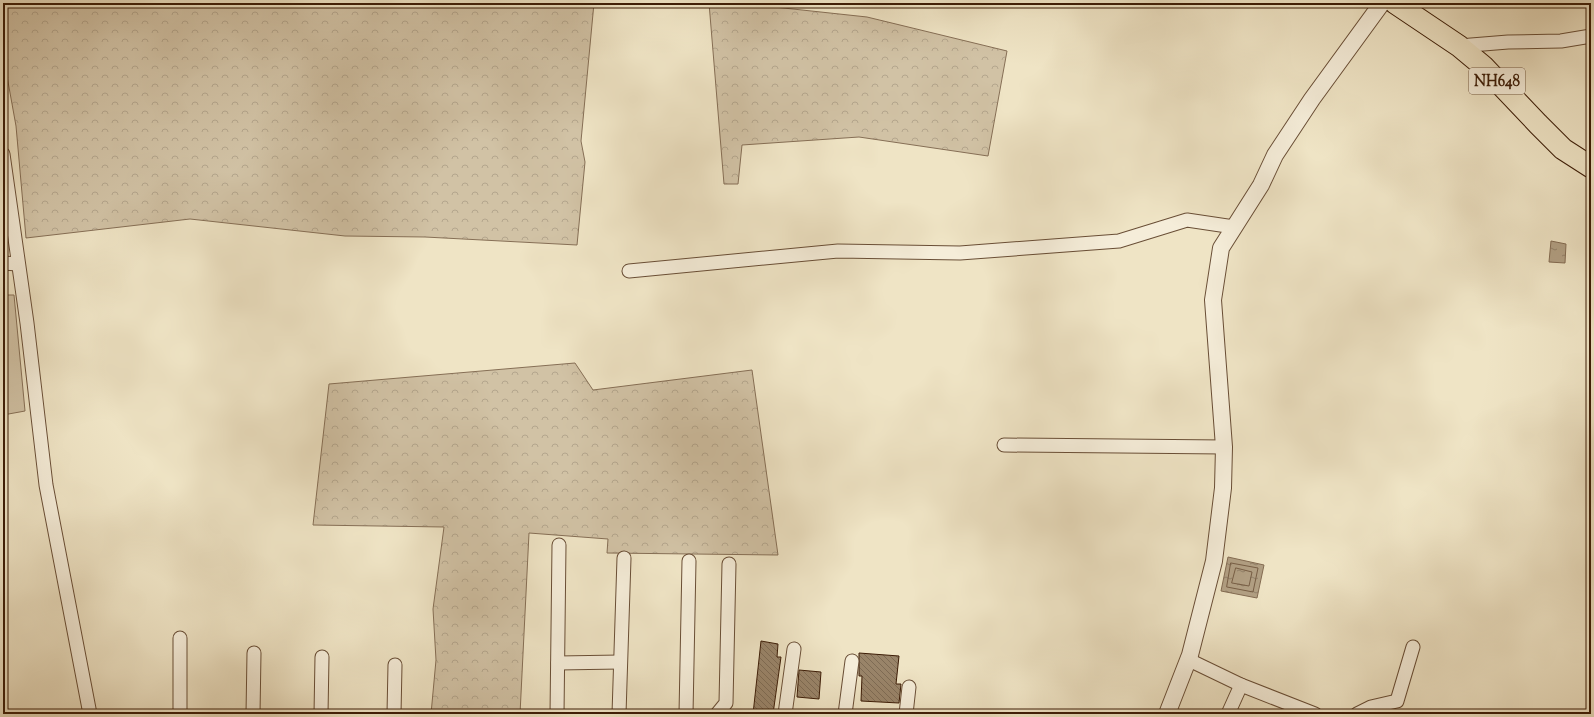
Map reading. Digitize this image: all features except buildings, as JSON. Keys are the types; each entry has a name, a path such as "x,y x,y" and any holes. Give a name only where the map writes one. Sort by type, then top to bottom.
{"highway":[{"name":"NH648","path":"1395,3 1459,46 1483,66 1563,149 1591,167"}],"street":[{"path":"1167,714 1189,660 1214,561 1223,488 1224,447 1213,300 1221,248 1261,185 1275,155 1312,98 1382,3"},
{"path":"1459,46 1508,42 1561,41 1591,36"},
{"path":"3,154 46,485 90,714"},
{"path":"629,271 838,251 960,253 1119,241 1187,220 1234,227"},
{"path":"3,263 18,264"},
{"path":"1004,446 1224,447"},
{"path":"557,714 559,545"},
{"path":"619,714 624,558"},
{"path":"686,714 689,561"},
{"path":"717,714 726,703 729,564"},
{"path":"180,638 180,714"},
{"path":"1357,714 1371,707 1397,701 1413,647"},
{"path":"785,714 794,649"},
{"path":"253,714 254,653"},
{"path":"320,714 322,656"},
{"path":"1189,660 1241,685 1315,714"},
{"path":"845,714 852,661"},
{"path":"558,663 620,662"},
{"path":"394,714 395,665"},
{"path":"1228,714 1241,685"},
{"path":"906,714 909,687"}],"green space":[{"path":"3,3 594,3 581,141 585,162 577,245 425,237 345,236 190,219 26,238 16,126 3,54"},
{"path":"709,3 737,3 867,17 1007,51 988,156 859,137 742,145 738,184 724,184"},
{"path":"3,295 14,295 25,411 3,415"},
{"path":"575,363 593,390 752,370 778,555 607,553 608,539 529,533 520,714 431,714 436,660 433,609 444,527 313,525 329,384"}],"water":[{"path":"1551,241 1566,244 1565,263 1549,262"},
{"path":"1228,557 1264,565 1257,598 1221,591"}]}
